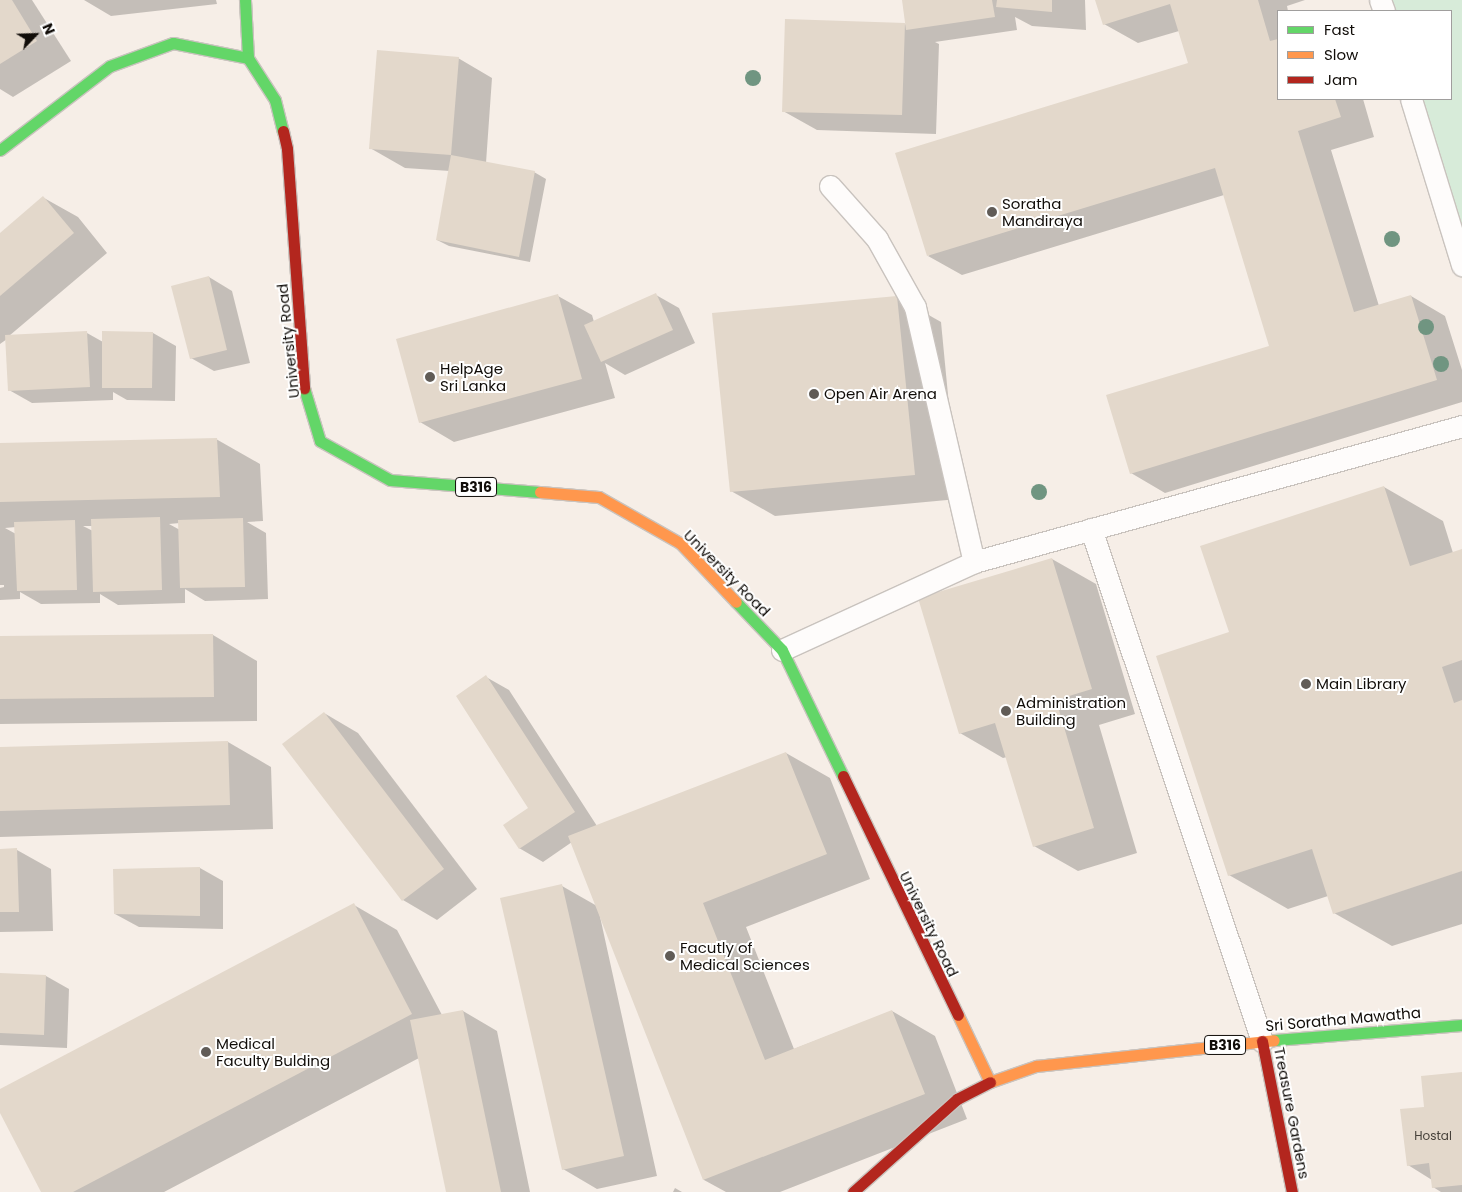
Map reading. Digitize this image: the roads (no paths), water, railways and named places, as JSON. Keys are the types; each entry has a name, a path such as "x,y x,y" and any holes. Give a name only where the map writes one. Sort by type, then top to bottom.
{"main road":[{"path":"0,150 110,66 173,43 248,58 245,0"},
{"name":"University Road","path":"248,58 275,100 287,149 304,390 320,441 390,480 599,497 680,543 782,650 990,1082"},
{"name":"Sri Soratha Mawatha","path":"853,1192 957,1098 990,1082 1036,1066 1262,1041 1462,1025"},
{"name":"Treasure Gardens","path":"1262,1041 1292,1192"}],"lane":[{"path":"1411,100 1462,265"},
{"path":"830,186 877,238 915,307 974,562"},
{"path":"782,650 974,562 1462,426"},
{"path":"1091,529 1262,1041"}],"place":[{"name":"Soratha Mandiraya","path":"992,212"},
{"name":"HelpAge Sri Lanka","path":"430,377"},
{"name":"Open Air Arena","path":"814,394"},
{"name":"Main Library","path":"1306,684"},
{"name":"Administration Building","path":"1006,711"},
{"name":"Facutly of Medical Sciences","path":"670,956"},
{"name":"Medical Faculty Bulding","path":"206,1052"}]}
